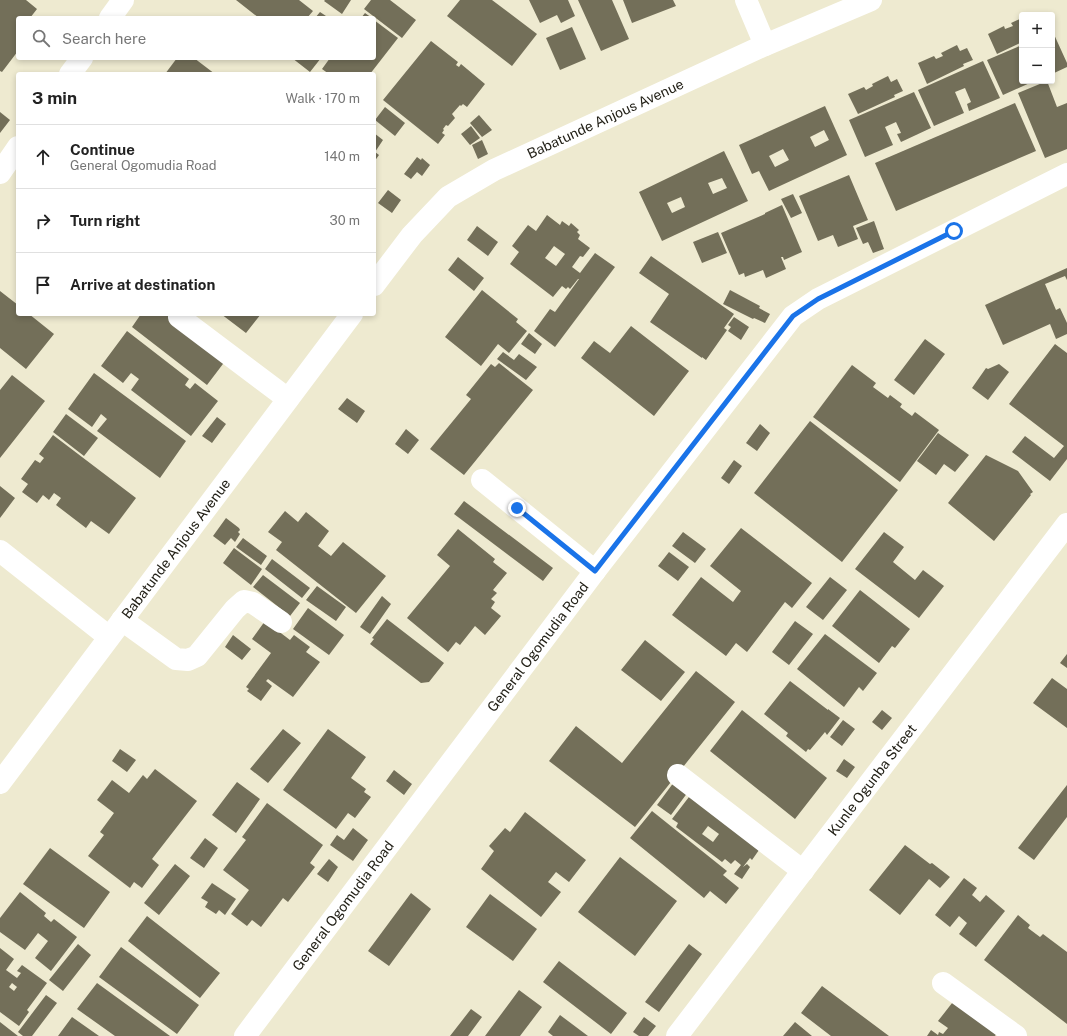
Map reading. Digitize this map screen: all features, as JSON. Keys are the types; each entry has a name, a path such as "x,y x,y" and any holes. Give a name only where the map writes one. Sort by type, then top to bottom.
{"street":[{"path":"111,16 123,0"},
{"path":"746,0 765,45"},
{"name":"Babatunde Anjous Avenue","path":"376,282 412,235 448,197 494,170 765,45 871,0"},
{"path":"72,72 80,60"},
{"path":"0,173 16,150"},
{"name":"General Ogomudia Road","path":"245,1036 595,571 793,316 818,299 1067,174"},
{"name":"Babatunde Anjous Avenue","path":"0,783 350,316"},
{"path":"179,317 288,399"},
{"path":"482,480 595,571"},
{"name":"Kunle Ogunba Street","path":"677,1036 1067,524"},
{"path":"0,551 109,637"},
{"path":"122,620 176,659 188,660 197,656 235,609 244,601 253,603 280,622"},
{"path":"678,775 803,870"},
{"path":"943,983 1016,1036"}],"building":[{"path":"0,0 26,0 37,9 32,16 16,16 16,54 2,72 0,71"},
{"path":"236,0 299,0 313,11 309,16 256,16"},
{"path":"351,0 342,14 324,1"},
{"path":"371,0 390,0 416,20 402,38 376,18 376,16 373,16 364,9"},
{"path":"460,0 492,0 537,34 512,66 447,16"},
{"path":"529,0 568,0 575,16 561,23 557,15 540,23"},
{"path":"578,0 612,0 629,39 601,51"},
{"path":"623,0 673,0 676,6 632,23"},
{"path":"320,12 326,16 317,16"},
{"path":"1019,19 1019,43 997,54 988,34 1004,26 1005,29 1013,26 1011,23"},
{"path":"376,22 398,38 372,72 326,72 322,69 329,60 376,60"},
{"path":"572,27 586,59 560,70 546,38"},
{"path":"1055,37 1067,63 1067,67 1055,73"},
{"path":"431,41 458,62 456,65 459,67 461,64 485,84 467,107 463,104 461,106 460,105 452,114 455,118 443,129 444,130 442,133 445,135 438,144 383,100"},
{"path":"957,45 960,51 967,48 973,60 927,84 918,63 934,56 936,59 943,56 941,53"},
{"path":"1019,46 1019,84 1028,84 1003,95 987,60"},
{"path":"176,60 197,60 212,72 166,72"},
{"path":"295,60 319,60 310,72"},
{"path":"983,61 1000,98 969,111 967,104 971,102 965,88 955,92 964,113 934,126 918,90"},
{"path":"888,76 891,82 897,79 903,91 894,95 895,97 858,114 848,94 864,87 866,90 873,86 872,84"},
{"path":"1040,84 1048,84 1057,107 1067,103 1067,149 1045,158 1018,93"},
{"path":"914,92 931,128 901,142 897,134 901,133 896,122 885,127 893,145 865,157 849,120"},
{"path":"1015,103 1036,151 896,211 875,163"},
{"path":"825,106 847,155 769,191 759,171 752,174 739,145","holes":["824,130 829,140 815,147 810,137","783,149 789,160 775,167 769,156"]},
{"path":"385,107 405,123 395,136 376,121"},
{"path":"0,112 10,120 0,133"},
{"path":"479,115 492,130 482,137 470,123"},
{"path":"471,126 480,138 470,145 461,134"},
{"path":"376,135 383,140 376,150"},
{"path":"482,140 488,154 478,159 472,145"},
{"path":"724,151 748,201 662,241 639,192","holes":["722,178 727,188 713,194 708,183","681,197 685,207 672,213 667,203"]},
{"path":"417,157 421,160 422,158 430,165 422,176 417,172 411,179 404,174"},
{"path":"849,175 868,220 853,226 858,239 838,247 833,235 818,241 799,196"},
{"path":"388,190 401,200 392,213 378,203"},
{"path":"793,194 802,213 791,218 781,199"},
{"path":"782,205 802,252 784,260 783,257 781,257 786,269 766,278 763,270 745,277 744,273 739,275 721,233"},
{"path":"547,215 560,225 562,221 569,226 571,223 579,230 577,232 580,235 578,239 590,248 583,257 580,256 572,267 580,273 595,253 615,267 555,347 534,331 550,309 555,312 579,279 570,289 568,287 566,289 562,286 553,297 510,264 519,252 512,246 528,225 536,231","holes":["554,246 565,254 556,266 545,258"]},
{"path":"874,221 884,249 873,253 868,242 863,244 856,228"},
{"path":"477,226 498,242 488,256 467,240"},
{"path":"718,232 727,253 702,263 693,242"},
{"path":"651,256 734,314 724,328 727,330 706,360 650,322 669,294 639,273"},
{"path":"458,257 484,278 474,291 448,270"},
{"path":"1067,268 1067,280 1065,276 1045,284 1056,310 1060,308 1067,323 1067,334 1056,339 1050,324 1003,345 985,305"},
{"path":"482,290 518,319 516,322 527,331 509,353 498,344 481,366 445,337"},
{"path":"730,290 760,306 759,308 770,314 765,323 754,318 753,319 723,304"},
{"path":"0,291 16,303 16,316 32,316 54,334 26,369 0,348"},
{"path":"140,316 182,316 229,356 207,385 132,327"},
{"path":"224,316 259,316 246,333"},
{"path":"734,317 749,327 741,340 728,331 731,327 728,325"},
{"path":"631,326 689,371 654,416 581,358 594,341 610,353"},
{"path":"127,331 189,379 185,385 190,389 195,383 218,401 191,436 131,390 139,379 131,373 123,383 101,366"},
{"path":"529,333 542,344 535,354 521,344"},
{"path":"925,339 945,354 914,395 894,380"},
{"path":"1055,344 1067,353 1067,459 1050,481 1012,452 1025,436 1054,458 1064,446 1009,404"},
{"path":"503,352 514,360 519,354 537,367 526,380 497,359"},
{"path":"499,363 533,390 464,475 430,449 471,399 466,395 491,364 495,367"},
{"path":"999,364 1009,372 988,400 972,388 986,368 988,369"},
{"path":"852,365 876,383 873,387 888,398 890,395 902,404 900,407 912,416 915,412 939,430 900,482 813,417"},
{"path":"94,373 186,441 160,478 97,431 107,419 101,414 92,427 68,409"},
{"path":"12,375 45,401 0,458 0,390"},
{"path":"347,398 365,411 357,423 338,409"},
{"path":"66,414 98,438 84,456 53,432"},
{"path":"217,417 226,424 212,443 202,436"},
{"path":"810,421 898,490 842,562 754,493"},
{"path":"760,424 770,433 757,451 746,443"},
{"path":"406,429 419,440 408,454 395,444"},
{"path":"938,433 969,455 955,472 944,464 936,475 917,461"},
{"path":"53,435 136,498 109,534 91,521 86,528 56,505 61,498 54,493 49,500 43,495 37,503 22,492 28,484 21,479 35,460 40,463 44,458 39,454"},
{"path":"986,455 1018,471 1033,492 994,541 948,503"},
{"path":"734,460 742,466 729,484 721,478"},
{"path":"0,486 15,498 0,518"},
{"path":"464,501 553,568 543,581 454,514"},
{"path":"285,511 298,522 306,512 329,531 318,546 331,556 343,542 386,576 356,613 276,550 282,542 268,532"},
{"path":"226,518 239,528 240,530 238,532 240,534 235,542 231,538 225,545 213,536"},
{"path":"741,528 812,583 792,608 785,602 747,652 736,643 726,656 672,615 701,577 733,602 741,591 710,566"},
{"path":"458,529 495,559 493,562 507,573 493,590 497,593 491,599 495,602 491,608 501,616 485,635 475,626 460,645 456,642 448,652 407,618 450,566 437,555"},
{"path":"683,532 706,549 695,563 672,546"},
{"path":"884,532 904,547 893,562 915,580 923,570 944,586 919,618 855,569"},
{"path":"243,538 267,556 261,565 236,547"},
{"path":"234,548 262,569 251,585 223,563"},
{"path":"669,552 689,567 678,581 658,566"},
{"path":"272,559 310,588 302,598 265,569"},
{"path":"263,575 300,603 290,616 253,587"},
{"path":"830,577 847,590 823,620 806,607"},
{"path":"317,586 346,607 336,621 306,600"},
{"path":"860,590 910,629 895,648 892,646 879,663 832,626"},
{"path":"382,596 391,604 370,634 360,627"},
{"path":"308,608 344,635 329,655 293,629"},
{"path":"387,619 444,663 429,682 421,683 370,644 374,639 372,638"},
{"path":"265,621 290,640 294,635 310,647 306,652 320,662 293,697 268,679 266,681 272,686 261,701 247,691 249,689 246,687 271,653 252,639"},
{"path":"795,621 813,634 789,665 772,652"},
{"path":"825,634 877,673 863,691 859,687 844,707 797,669"},
{"path":"233,635 251,649 242,660 225,647"},
{"path":"645,640 685,672 661,701 621,670"},
{"path":"1067,654 1067,668 1060,663"},
{"path":"696,671 735,702 635,827 549,761 576,726 622,763"},
{"path":"1052,678 1067,689 1067,728 1033,703"},
{"path":"790,681 840,718 827,735 825,732 810,750 808,749 806,752 786,736 788,733 764,714"},
{"path":"742,710 827,778 795,819 710,751"},
{"path":"882,710 892,718 882,730 872,722"},
{"path":"843,720 855,729 842,746 830,737"},
{"path":"283,729 301,743 268,783 250,769"},
{"path":"328,729 366,757 351,778 366,789 364,792 371,797 355,818 348,813 336,829 283,790"},
{"path":"120,749 136,760 127,772 112,761"},
{"path":"844,759 855,767 847,778 836,771"},
{"path":"155,769 197,801 152,859 159,865 142,888 134,882 130,888 88,856 104,835 100,832 114,813 97,800 112,780 129,793 143,775 147,779"},
{"path":"394,770 412,784 404,795 386,781"},
{"path":"237,782 260,799 236,833 212,815"},
{"path":"674,782 688,792 671,815 657,805"},
{"path":"1067,785 1067,817 1034,860 1018,848"},
{"path":"692,793 759,850 752,860 750,858 743,867 747,864 750,867 742,879 734,874 741,865 735,860 731,864 725,859 722,862 676,827 678,823 672,819","holes":["708,826 719,834 713,842 702,834"]},
{"path":"267,803 323,845 310,863 315,867 288,902 283,898 261,927 252,920 247,926 231,914 249,890 223,870 246,840 242,837"},
{"path":"652,811 727,871 723,875 739,888 726,904 710,891 704,898 630,838"},
{"path":"525,812 586,860 569,882 556,872 548,882 561,892 541,917 481,869 494,851 489,846 505,828 510,832"},
{"path":"353,828 368,840 353,861 330,845 337,835 344,840"},
{"path":"205,838 218,848 204,868 190,858"},
{"path":"905,845 950,877 940,888 929,879 900,915 869,890"},
{"path":"50,848 110,892 84,928 23,884"},
{"path":"620,857 677,901 635,956 578,912"},
{"path":"329,859 338,867 328,882 317,874"},
{"path":"175,864 190,876 159,915 144,903"},
{"path":"964,878 977,888 972,895 980,902 986,895 1005,911 976,947 959,934 967,923 959,916 950,927 935,915"},
{"path":"212,883 236,899 225,915 219,910 216,914 205,907 208,902 201,898"},
{"path":"20,892 46,913 44,916 51,922 54,919 77,937 51,971 35,958 48,941 38,933 25,950 0,932 0,918"},
{"path":"411,893 431,909 389,966 368,951"},
{"path":"490,894 537,929 513,961 466,927"},
{"path":"1018,915 1030,925 1028,928 1040,937 1043,934 1067,952 1067,1024 984,960"},
{"path":"147,916 220,973 200,998 128,941"},
{"path":"78,944 91,955 63,991 49,980"},
{"path":"689,944 702,954 659,1012 645,1002"},
{"path":"121,947 199,1005 177,1034 99,977"},
{"path":"0,948 14,959 6,970 17,978 21,973 17,971 22,965 47,983 27,1010 29,1012 19,1026 0,1012","holes":["12,983 17,987 14,991 9,987"]},
{"path":"559,961 627,1013 611,1034 543,982"},
{"path":"97,983 170,1036 115,1036 77,1009"},
{"path":"822,986 889,1036 831,1036 801,1013"},
{"path":"519,990 542,1007 520,1036 485,1036"},
{"path":"46,995 57,1003 32,1036 23,1036 18,1032"},
{"path":"956,998 999,1030 995,1036 927,1036 931,1030 938,1035 939,1032 943,1034 948,1028 938,1021"},
{"path":"471,1009 482,1017 468,1036 450,1036"},
{"path":"560,1015 588,1036 553,1036 548,1032"},
{"path":"72,1017 99,1036 58,1036"},
{"path":"644,1017 656,1026 648,1036 639,1036 633,1032"},
{"path":"0,1022 18,1036 0,1036"},
{"path":"795,1022 812,1036 783,1036"}],"route":[{"path":"517,508 595,571 793,316 818,299 954,231"}]}
